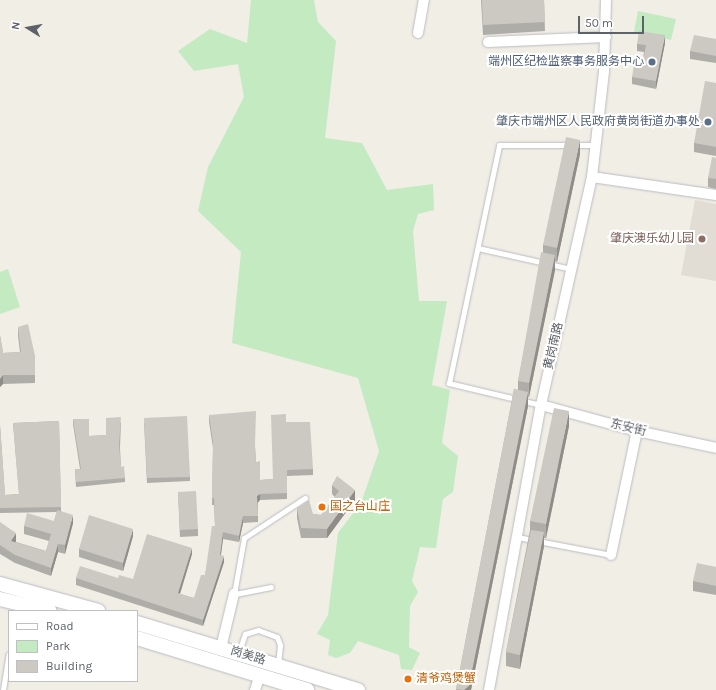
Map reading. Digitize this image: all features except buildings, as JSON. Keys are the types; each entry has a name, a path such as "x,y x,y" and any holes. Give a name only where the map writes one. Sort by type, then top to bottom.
{"main road":[{"path":"0,584 94,610"},
{"path":"0,599 25,608 42,610"},
{"name":"岗美路","path":"138,623 358,690"},
{"name":"岗美路","path":"138,638 307,690"}],"street":[{"path":"418,33 424,0"},
{"name":"黄岗南路","path":"489,690 541,405 592,177 606,37 606,0"},
{"path":"488,42 606,37"},
{"path":"592,177 716,195"},
{"name":"东安街","path":"541,405 637,431 716,448"},
{"path":"611,555 637,431"},
{"path":"221,648 234,594"},
{"path":"255,690 260,675"}],"lane":[{"path":"541,405 449,383 499,145 596,145"},
{"path":"478,248 571,269"},
{"path":"270,587 234,594 244,538 306,498"},
{"path":"517,537 611,555"},
{"path":"238,654 245,634 258,630 277,637 280,645 278,666"},
{"path":"3,690 8,660"}],"shaded area":[{"name":"肇庆澳乐幼儿园","path":"695,200 716,204 716,281 681,275"}],"green space":[{"path":"251,0 314,0 318,22 336,41 325,138 362,143 387,190 433,184 434,210 418,214 413,231 419,301 447,301 432,385 450,390 442,443 458,456 453,492 443,499 436,548 420,547 412,581 418,592 410,606 409,647 420,653 412,670 401,669 399,655 358,641 350,653 336,658 328,655 330,640 317,634 328,615 338,533 361,503 379,451 358,378 232,343 241,252 198,211 208,167 244,97 238,64 194,71 178,51 210,29 247,43"},
{"path":"638,11 676,19 671,40 634,32"},
{"path":"8,269 20,307 0,314 0,272"}],"place":[{"name":"端州区纪检监察事务服务中心","path":"652,62"},
{"name":"肇庆市端州区人民政府黄岗街道办事处","path":"708,122"},
{"name":"肇庆澳乐幼儿园","path":"702,239"},
{"name":"国之台山庄","path":"322,507"},
{"name":"清爷鸡煲蟹","path":"408,679"}]}
